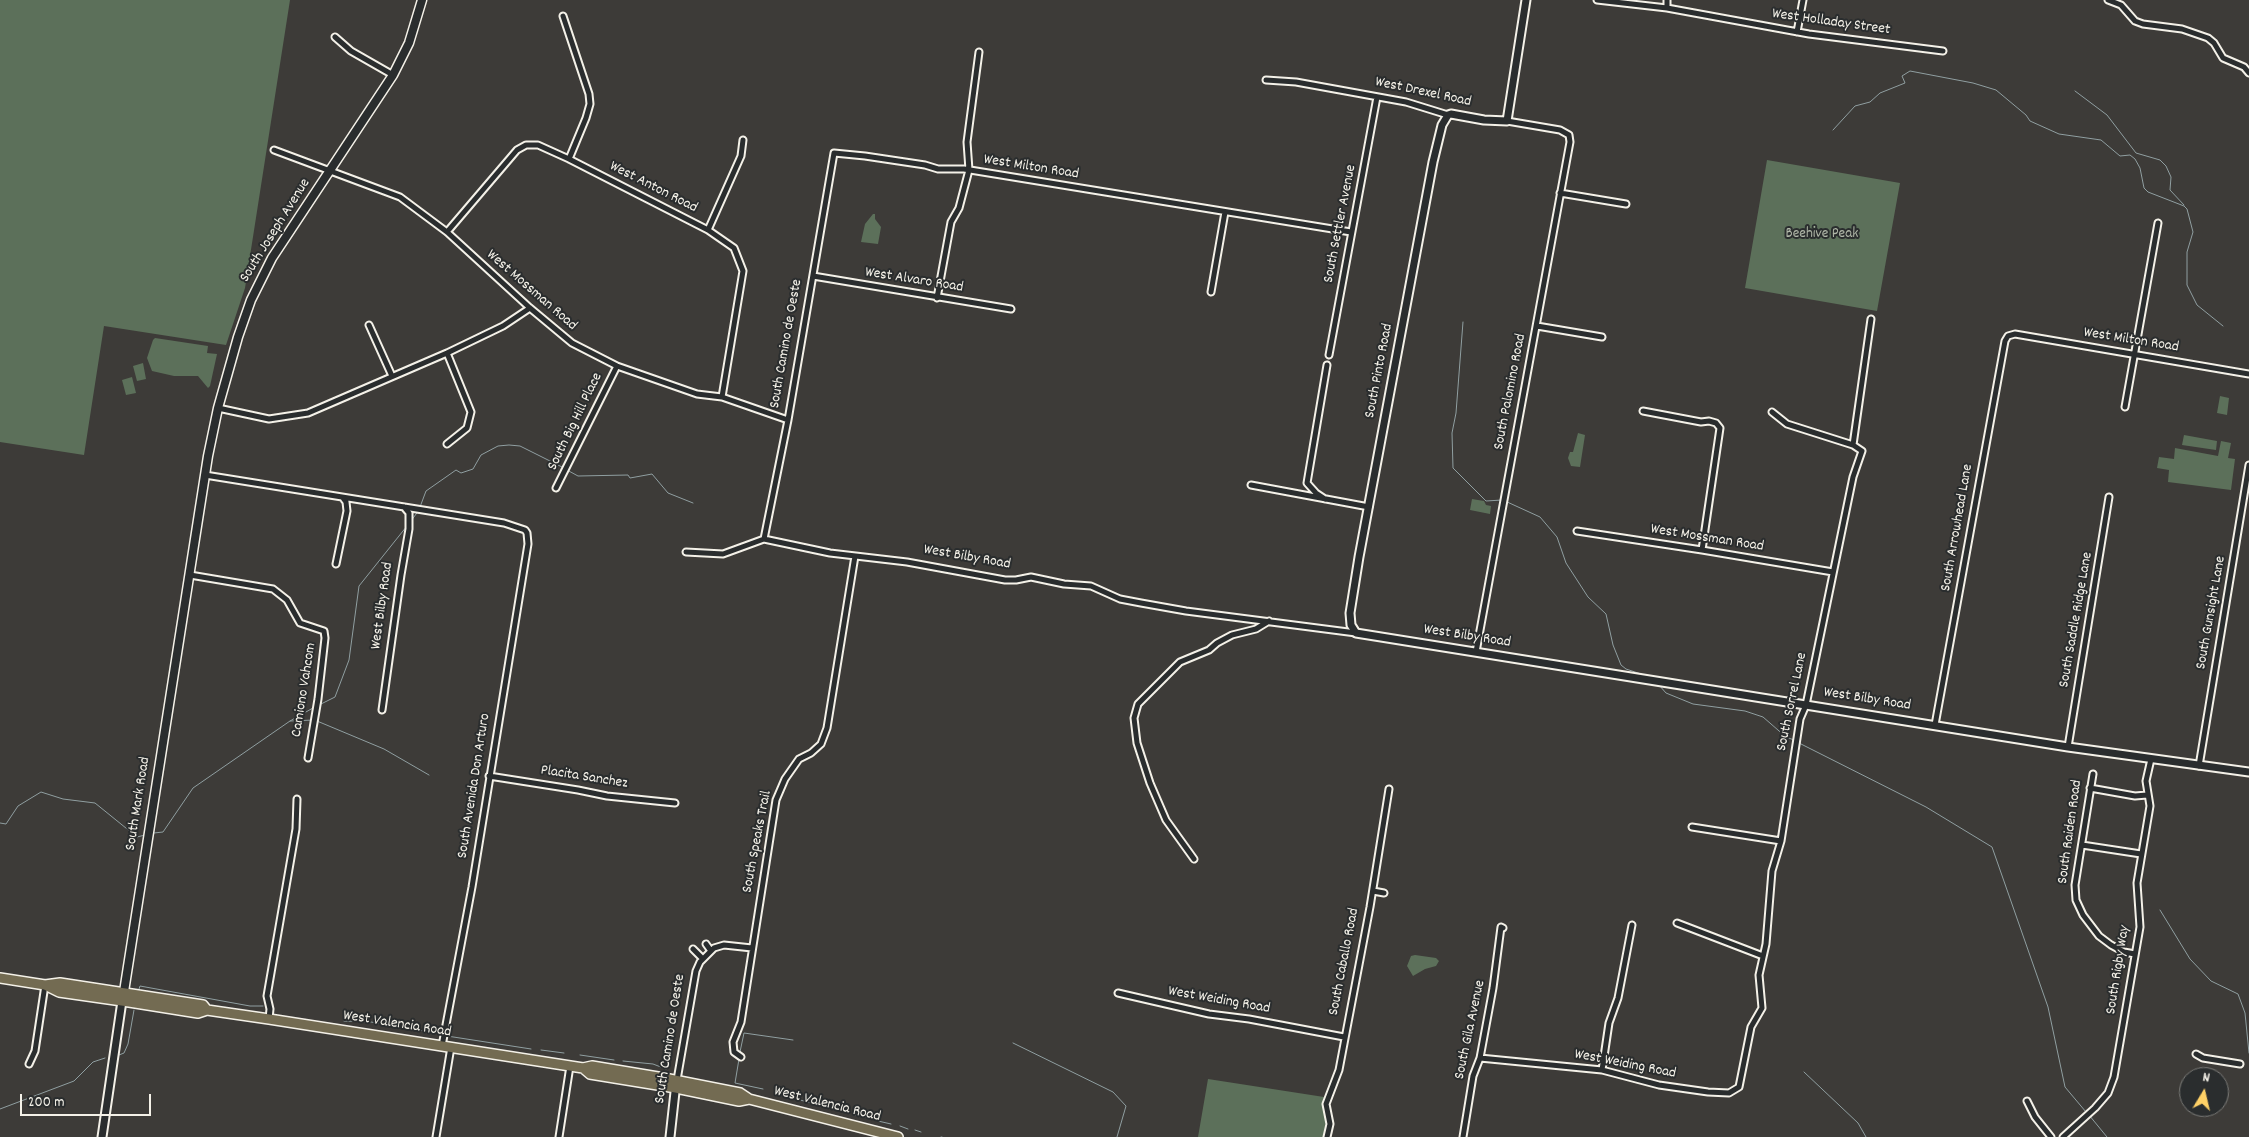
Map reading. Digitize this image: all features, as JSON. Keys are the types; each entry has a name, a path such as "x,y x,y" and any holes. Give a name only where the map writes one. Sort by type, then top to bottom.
{"main road":[{"name":"South Joseph Avenue","path":"206,476 218,408 238,337 251,300 272,258 394,75 409,43 422,0"},
{"name":"South Mark Road","path":"123,997 206,476"},
{"name":"West Valencia Road","path":"0,978 44,985 60,983 198,1012 207,1010 269,1019 583,1068 590,1074 676,1084 739,1101 748,1099 898,1137"}],"street":[{"path":"1508,121 1526,0"},
{"name":"West Holladay Street","path":"1598,0 1667,8 1797,32 1944,51"},
{"path":"1667,0 1667,8"},
{"path":"1797,32 1802,0"},
{"path":"2108,0 2121,5 2135,20 2143,24 2182,29 2208,38 2223,58 2244,67 2249,73"},
{"path":"563,16 590,94 590,104 586,118 569,159"},
{"path":"335,37 351,51 394,75"},
{"path":"937,298 951,222 959,208 969,170 967,142 979,52"},
{"name":"West Drexel Road","path":"1266,80 1296,82 1406,102 1448,115 1456,114 1484,120 1508,121 1560,130 1566,132 1570,138"},
{"name":"South Settler Avenue","path":"1329,355 1378,97"},
{"name":"South Pinto Road","path":"1356,634 1351,625 1350,613 1433,162 1442,125 1448,115"},
{"name":"South Palomino Road","path":"1476,652 1570,138"},
{"path":"708,230 741,156 743,140"},
{"name":"West Anton Road","path":"447,232 517,150 526,145 538,145 569,159 708,230 734,248 743,271 722,397"},
{"name":"West Mossman Road","path":"274,150 400,197 447,232 530,308 572,343 617,366 697,394 722,397 788,420"},
{"name":"West Milton Road","path":"834,153 925,165 938,170 969,170 1351,232"},
{"name":"South Camino de Oeste","path":"764,539 788,420 834,153"},
{"path":"1560,193 1626,204"},
{"path":"1211,292 1224,212"},
{"path":"2125,407 2158,223"},
{"name":"West Alvaro Road","path":"813,276 1011,309"},
{"path":"218,408 269,419 308,413 447,353 503,326 530,308"},
{"name":"South Sorrel Lane","path":"1736,1090 1741,1081 1750,1027 1762,1008 1758,983 1766,944 1772,871 1781,841 1799,727 1806,705 1853,477 1862,451 1853,445 1871,319"},
{"path":"369,325 392,376"},
{"path":"1537,326 1602,337"},
{"name":"West Milton Road","path":"2008,336 2016,334 2249,374"},
{"name":"South Arrowhead Lane","path":"1935,725 2005,340 2008,336"},
{"path":"447,353 471,412 467,428 447,444"},
{"path":"1325,499 1307,483 1327,365"},
{"name":"South Big Hill Place","path":"556,488 617,366"},
{"path":"1643,411 1709,422 1716,424 1720,428 1702,550"},
{"path":"1772,412 1787,424 1853,445"},
{"name":"South Gunsight Lane","path":"2199,766 2249,465"},
{"path":"206,476 404,507"},
{"path":"1251,486 1369,507"},
{"name":"South Saddle Ridge Lane","path":"2068,747 2109,497"},
{"path":"336,564 348,512 346,502 342,498"},
{"name":"West Bilby Road","path":"382,710 409,529 409,513 404,507"},
{"name":"South Avenida Don Arturo","path":"404,507 504,524 525,530 528,544 446,1047 436,1137"},
{"name":"West Mossman Road","path":"1577,531 1833,572"},
{"path":"686,552 722,554 764,539"},
{"name":"West Bilby Road","path":"764,539 830,553 907,562 1004,580 1038,578 1064,584 1091,586 1120,599 1186,611 1269,621 1476,652 2068,747 2249,772"},
{"name":"South Speaks Trail","path":"741,1057 734,1052 733,1042 741,1022 776,800 785,779 799,759 811,753 821,744 826,728 855,556"},
{"name":"Camiono Vahcom","path":"190,576 273,589 287,600 300,623 324,631 325,638 318,699 308,758"},
{"path":"1194,859 1166,820 1150,783 1137,743 1134,718 1138,704 1180,662 1209,650 1232,635 1256,629 1269,621"},
{"name":"South Rigby Way","path":"2063,1137 2095,1108 2108,1093 2114,1077 2140,927 2137,883 2150,806 2146,781 2151,759"},
{"name":"South Raiden Road","path":"2093,774 2074,886 2076,900 2083,915 2099,936 2124,952 2135,954"},
{"name":"Placita Sanchez","path":"489,776 607,796 675,803"},
{"path":"2090,788 2135,796 2147,795"},
{"name":"South Caballo Road","path":"1327,1137 1330,1124 1326,1104 1339,1070 1373,891 1389,789"},
{"path":"269,1019 270,1010 267,996 296,829 297,799"},
{"path":"1692,827 1781,841"},
{"path":"2082,845 2141,854"},
{"path":"1373,891 1384,893"},
{"path":"1677,923 1763,956"},
{"path":"1602,1070 1609,1023 1618,998 1632,925"},
{"name":"South Gila Avenue","path":"1463,1137 1473,1076 1480,1058 1502,928"},
{"path":"706,944 711,951 724,945 752,948"},
{"path":"693,949 703,959"},
{"name":"South Camino de Oeste","path":"670,1137 676,1084 696,971 703,959 711,951"},
{"path":"29,1064 34,1051 44,985"},
{"name":"West Weiding Road","path":"1118,993 1209,1014 1249,1019 1344,1037"},
{"name":"South Mark Road","path":"102,1137 123,997"},
{"path":"2196,1054 2203,1058 2240,1064"},
{"name":"West Weiding Road","path":"1480,1058 1602,1070 1665,1086 1721,1093 1736,1090"},
{"path":"559,1137 570,1066"},
{"path":"2027,1101 2035,1117 2051,1137"}],"green space":[{"path":"0,0 290,0 245,288 226,345 104,326 84,455 0,442"},
{"name":"Beehive Peak","path":"1767,160 1900,183 1877,311 1745,288"},
{"path":"875,214 875,219 881,227 878,244 861,242 865,224"},
{"path":"155,338 208,346 207,353 217,354 210,386 208,388 198,376 174,376 152,371 147,358"},
{"path":"143,363 146,379 137,381 133,366"},
{"path":"132,377 136,393 126,395 122,380"},
{"path":"2220,396 2229,398 2227,415 2217,413"},
{"path":"1578,433 1585,435 1580,467 1571,466 1568,458 1570,452 1573,452"},
{"path":"2184,435 2217,441 2216,450 2182,445"},
{"path":"2221,441 2231,443 2228,458 2235,459 2231,490 2168,482 2169,470 2157,468 2159,457 2174,459 2175,448 2218,456"},
{"path":"1472,499 1484,501 1486,505 1491,506 1490,514 1470,510"},
{"path":"1411,956 1436,958 1439,961 1436,966 1425,969 1413,976 1407,966"},
{"path":"1208,1079 1324,1097 1326,1123 1324,1137 1198,1137"}],"waterway":[{"path":"1833,130 1855,106 1870,102 1880,93 1905,83 1902,76 1910,71 1973,83 1996,90 2026,115 2030,121 2059,134 2101,140 2120,156 2130,155 2135,159 2140,168 2144,188 2148,192 2184,206 2187,209 2193,232 2187,252 2187,285 2197,305 2223,326"},
{"path":"2075,91 2107,115 2136,153 2160,160 2166,166 2171,177 2170,190 2184,205"},
{"path":"1463,322 1456,413 1452,433 1453,468 1486,501 1502,500"},
{"path":"420,507 426,491 456,470 461,473 473,469 481,455 498,446 520,446 564,468"},
{"path":"567,470 578,476 628,475 630,478 652,474 668,493 693,503"},
{"path":"1505,501 1540,517 1557,537 1566,563 1588,597 1606,614 1613,645 1621,665 1626,669 1653,678"},
{"path":"411,521 419,510"},
{"path":"319,705 335,697 349,660 359,586 407,526"},
{"path":"1659,685 1666,693 1693,704 1745,711 1763,717 1786,737 1794,740"},
{"path":"290,721 313,708"},
{"path":"154,833 163,832 193,788 290,721 314,720"},
{"path":"317,721 384,749 429,775"},
{"path":"1799,743 1926,807 1992,847 2048,1007 2065,1087 2086,1112"},
{"path":"0,823 6,824 18,806 41,792 63,799 95,803 137,837 145,835"},
{"path":"2160,910 2190,959 2211,981 2238,994 2245,1013 2249,1053"},
{"path":"139,989 140,986 250,1006 263,1006"},
{"path":"119,1055 124,1053 128,1044 134,1010"},
{"path":"344,1021 371,1022 394,1026"},
{"path":"405,1028 437,1033"},
{"path":"740,1052 744,1033 793,1040"},
{"path":"447,1036 531,1049"},
{"path":"1013,1043 1113,1092 1126,1106 1117,1137"},
{"path":"541,1050 564,1053"},
{"path":"580,1055 614,1060"},
{"path":"0,1109 74,1081 93,1062 105,1058"},
{"path":"739,1059 735,1083 763,1089"},
{"path":"623,1061 653,1064 666,1069"},
{"path":"1804,1072 1858,1123 1866,1137"},
{"path":"779,1094 818,1105"},
{"path":"827,1107 849,1113"},
{"path":"855,1115 868,1118"},
{"path":"2089,1115 2107,1137"},
{"path":"878,1121 891,1124"},
{"path":"900,1126 908,1129"},
{"path":"915,1130 921,1132"}]}
